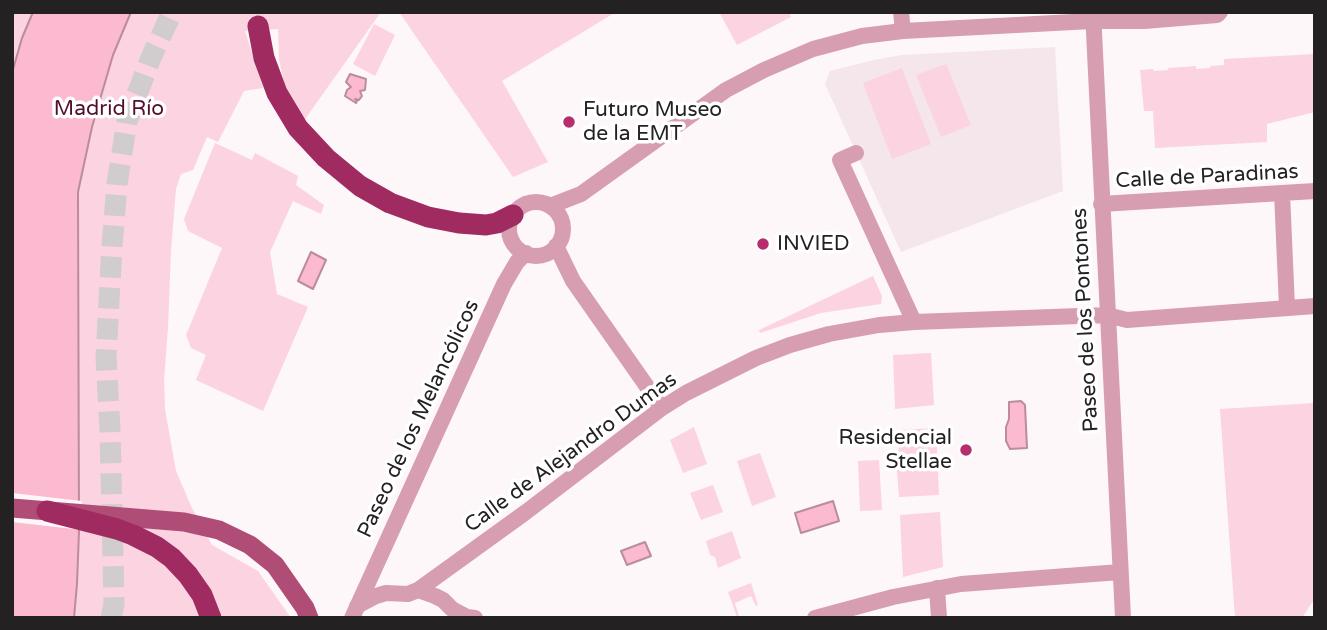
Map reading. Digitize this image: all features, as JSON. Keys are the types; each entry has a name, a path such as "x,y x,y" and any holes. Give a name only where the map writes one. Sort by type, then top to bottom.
{"highway":[{"path":"258,26 264,58 277,93 298,128 326,159 360,186 390,204 428,217 459,223 486,225 513,215"},
{"path":"47,512 117,529 164,552 195,585 211,618"}],"main road":[{"path":"12,508 184,522 219,530 250,545 275,565 307,613"}],"street":[{"path":"901,12 903,31"},
{"path":"550,206 581,194 726,90 813,49 862,36 903,31 1095,14 1144,22 1217,15 1220,12"},
{"name":"Paseo de los Pontones","path":"1095,14 1101,204 1123,618"},
{"path":"856,153 840,160 914,323"},
{"name":"Calle de Paradinas","path":"1101,204 1315,191"},
{"path":"1282,193 1287,307"},
{"path":"561,220 581,194"},
{"path":"533,254 550,252 561,238 563,229 557,212 550,206 534,202 526,204 513,215 509,232 512,240 517,247 533,254 550,259 573,281"},
{"path":"556,246 573,281 662,408"},
{"name":"Paseo de los Melancólicos","path":"354,612 504,284 517,262 533,254"},
{"name":"Calle de Alejandro Dumas","path":"354,612 376,596 408,594 418,590 662,408 756,358 790,345 829,334 879,325 1107,315 1127,320 1315,306"},
{"path":"373,569 396,593"},
{"path":"815,618 961,584 1120,572"},
{"path":"442,574 443,600"},
{"path":"937,588 939,618"},
{"path":"418,590 443,600 452,609 467,617 475,618"}],"shaded area":[{"path":"33,12 131,12 113,55 92,127 78,192 79,531 74,618 12,618 12,73"},
{"path":"1055,47 1063,191 901,252 825,84 830,71 902,55"},
{"path":"350,74 366,79 365,90 360,91 362,96 359,100 355,99 356,103 345,96 351,87 346,82"},
{"path":"311,252 326,260 313,289 298,281"},
{"path":"1021,401 1025,405 1027,448 1010,449 1006,441 1009,402"},
{"path":"833,501 839,521 801,533 795,513"},
{"path":"645,542 651,556 627,565 621,551"}],"green space":[{"name":"Madrid Río","path":"12,12 381,12 303,122 285,88 279,59 278,29 245,31 263,88 244,91 218,142 207,137 193,170 181,174 176,189 164,380 165,409 176,471 212,545 258,571 291,618 12,618"},
{"path":"399,12 616,12 502,81 548,162 513,177"},
{"path":"719,12 789,12 791,17 737,45"},
{"path":"374,24 395,35 375,76 353,64"},
{"path":"1315,54 1315,112 1267,124 1267,142 1155,148 1153,111 1144,111 1140,70 1196,66 1196,69 1210,68 1224,65 1224,59"},
{"path":"946,64 971,125 941,137 916,75"},
{"path":"902,68 931,144 892,159 863,83"},
{"path":"215,143 252,160 255,153 298,176 296,185 324,205 321,214 293,201 270,252 277,294 308,307 263,411 196,380 206,355 191,348 186,335 222,248 188,231 184,219"},
{"path":"873,276 882,296 881,304 821,313 760,333 759,330"},
{"path":"931,353 934,405 895,409 893,355"},
{"path":"1315,403 1315,598 1302,618 1235,618 1220,409"},
{"path":"694,427 707,464 683,473 670,440"},
{"path":"936,428 939,495 899,497 896,460 899,459 898,430"},
{"path":"760,453 776,497 752,506 737,461"},
{"path":"879,460 882,510 860,511 858,461"},
{"path":"713,485 723,512 701,520 690,493"},
{"path":"940,512 943,567 903,577 900,515"},
{"path":"732,531 741,558 718,568 706,541"},
{"path":"751,583 758,605 756,606 751,596 735,603 737,617 728,592"}],"pier":[{"path":"12,493 82,501 82,530 12,522"}],"tunnel":[{"path":"111,618 114,604 106,357 117,184 127,121 172,12"}],"place":[{"name":"Futuro Museo de la EMT","path":"569,122"},
{"name":"INVIED","path":"763,244"},
{"name":"Residencial Stellae","path":"966,450"}]}
